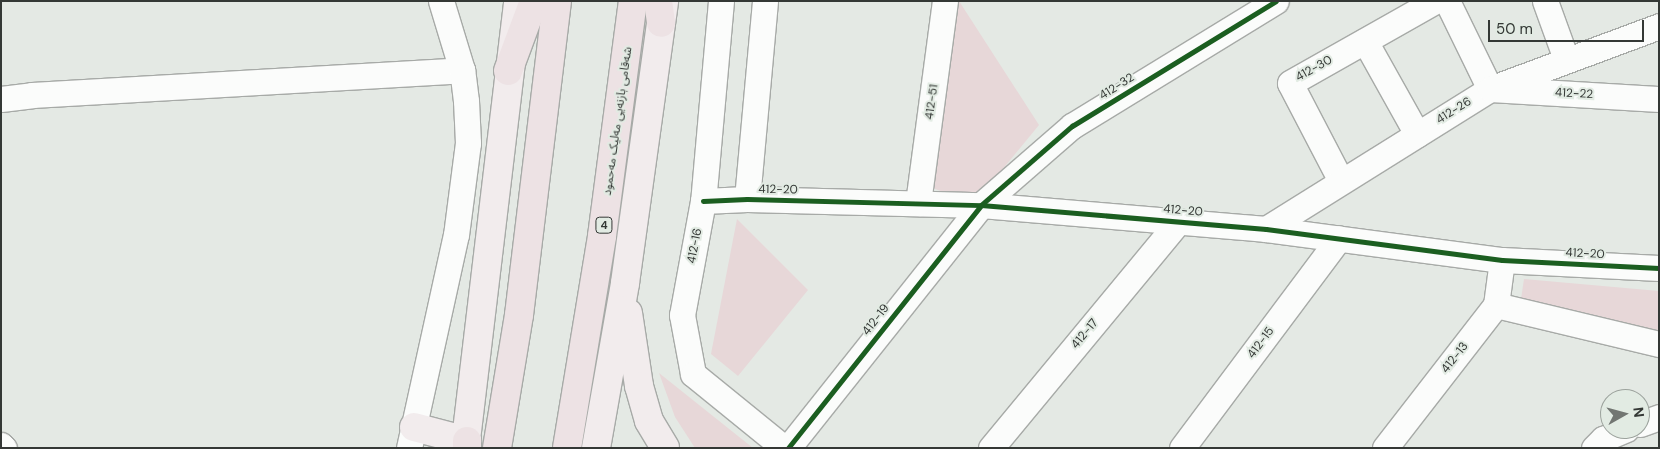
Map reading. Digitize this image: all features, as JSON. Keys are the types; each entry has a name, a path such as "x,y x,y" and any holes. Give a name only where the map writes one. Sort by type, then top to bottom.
{"highway":[{"path":"508,71 534,1"},
{"path":"497,448 519,316 557,1"},
{"name":"شەقامی بازنەیی مەلیک مەحمود","path":"567,448 590,320 633,1"}],"main road":[{"path":"411,437 466,445 508,71 518,1"},
{"path":"596,448 625,283 661,8"},
{"path":"625,283 639,386 649,421 665,448"}],"street":[{"path":"411,437 456,236 464,187 468,143 462,70 441,1"},
{"name":"412-16","path":"720,1 703,202 682,315 693,374 784,448"},
{"path":"746,199 765,1"},
{"name":"412-51","path":"918,204 945,1"},
{"name":"412-32","path":"980,205 1072,126 1276,1"},
{"name":"412-30","path":"1341,181 1290,83 1435,1"},
{"path":"1448,1 1490,89"},
{"path":"1545,1 1566,59"},
{"name":"412-26","path":"1266,229 1490,89 1566,59 1659,26"},
{"path":"1365,41 1417,134"},
{"path":"1,99 42,94 462,70"},
{"name":"412-22","path":"1490,89 1659,99"},
{"name":"412-20","path":"703,202 746,199 980,205 1266,229 1502,260 1659,268"},
{"name":"412-19","path":"788,448 980,205"},
{"name":"412-17","path":"991,448 1179,221"},
{"name":"412-15","path":"1182,448 1339,238"},
{"path":"1502,260 1496,305 1659,344"},
{"name":"412-13","path":"1385,448 1496,305"},
{"path":"1594,448 1603,439"}],"shaded area":[{"path":"959,1 1039,125 988,187 978,192 946,193 930,187 926,176"},
{"path":"737,219 808,290 738,376 711,354"},
{"path":"1524,279 1659,291 1659,333 1521,299"},
{"path":"659,373 753,448 695,448 675,417"}],"cycle path":[{"path":"788,448 981,205 1072,126 1276,1"},
{"path":"703,201 747,199 981,205 1266,229 1502,260 1659,268"}]}
